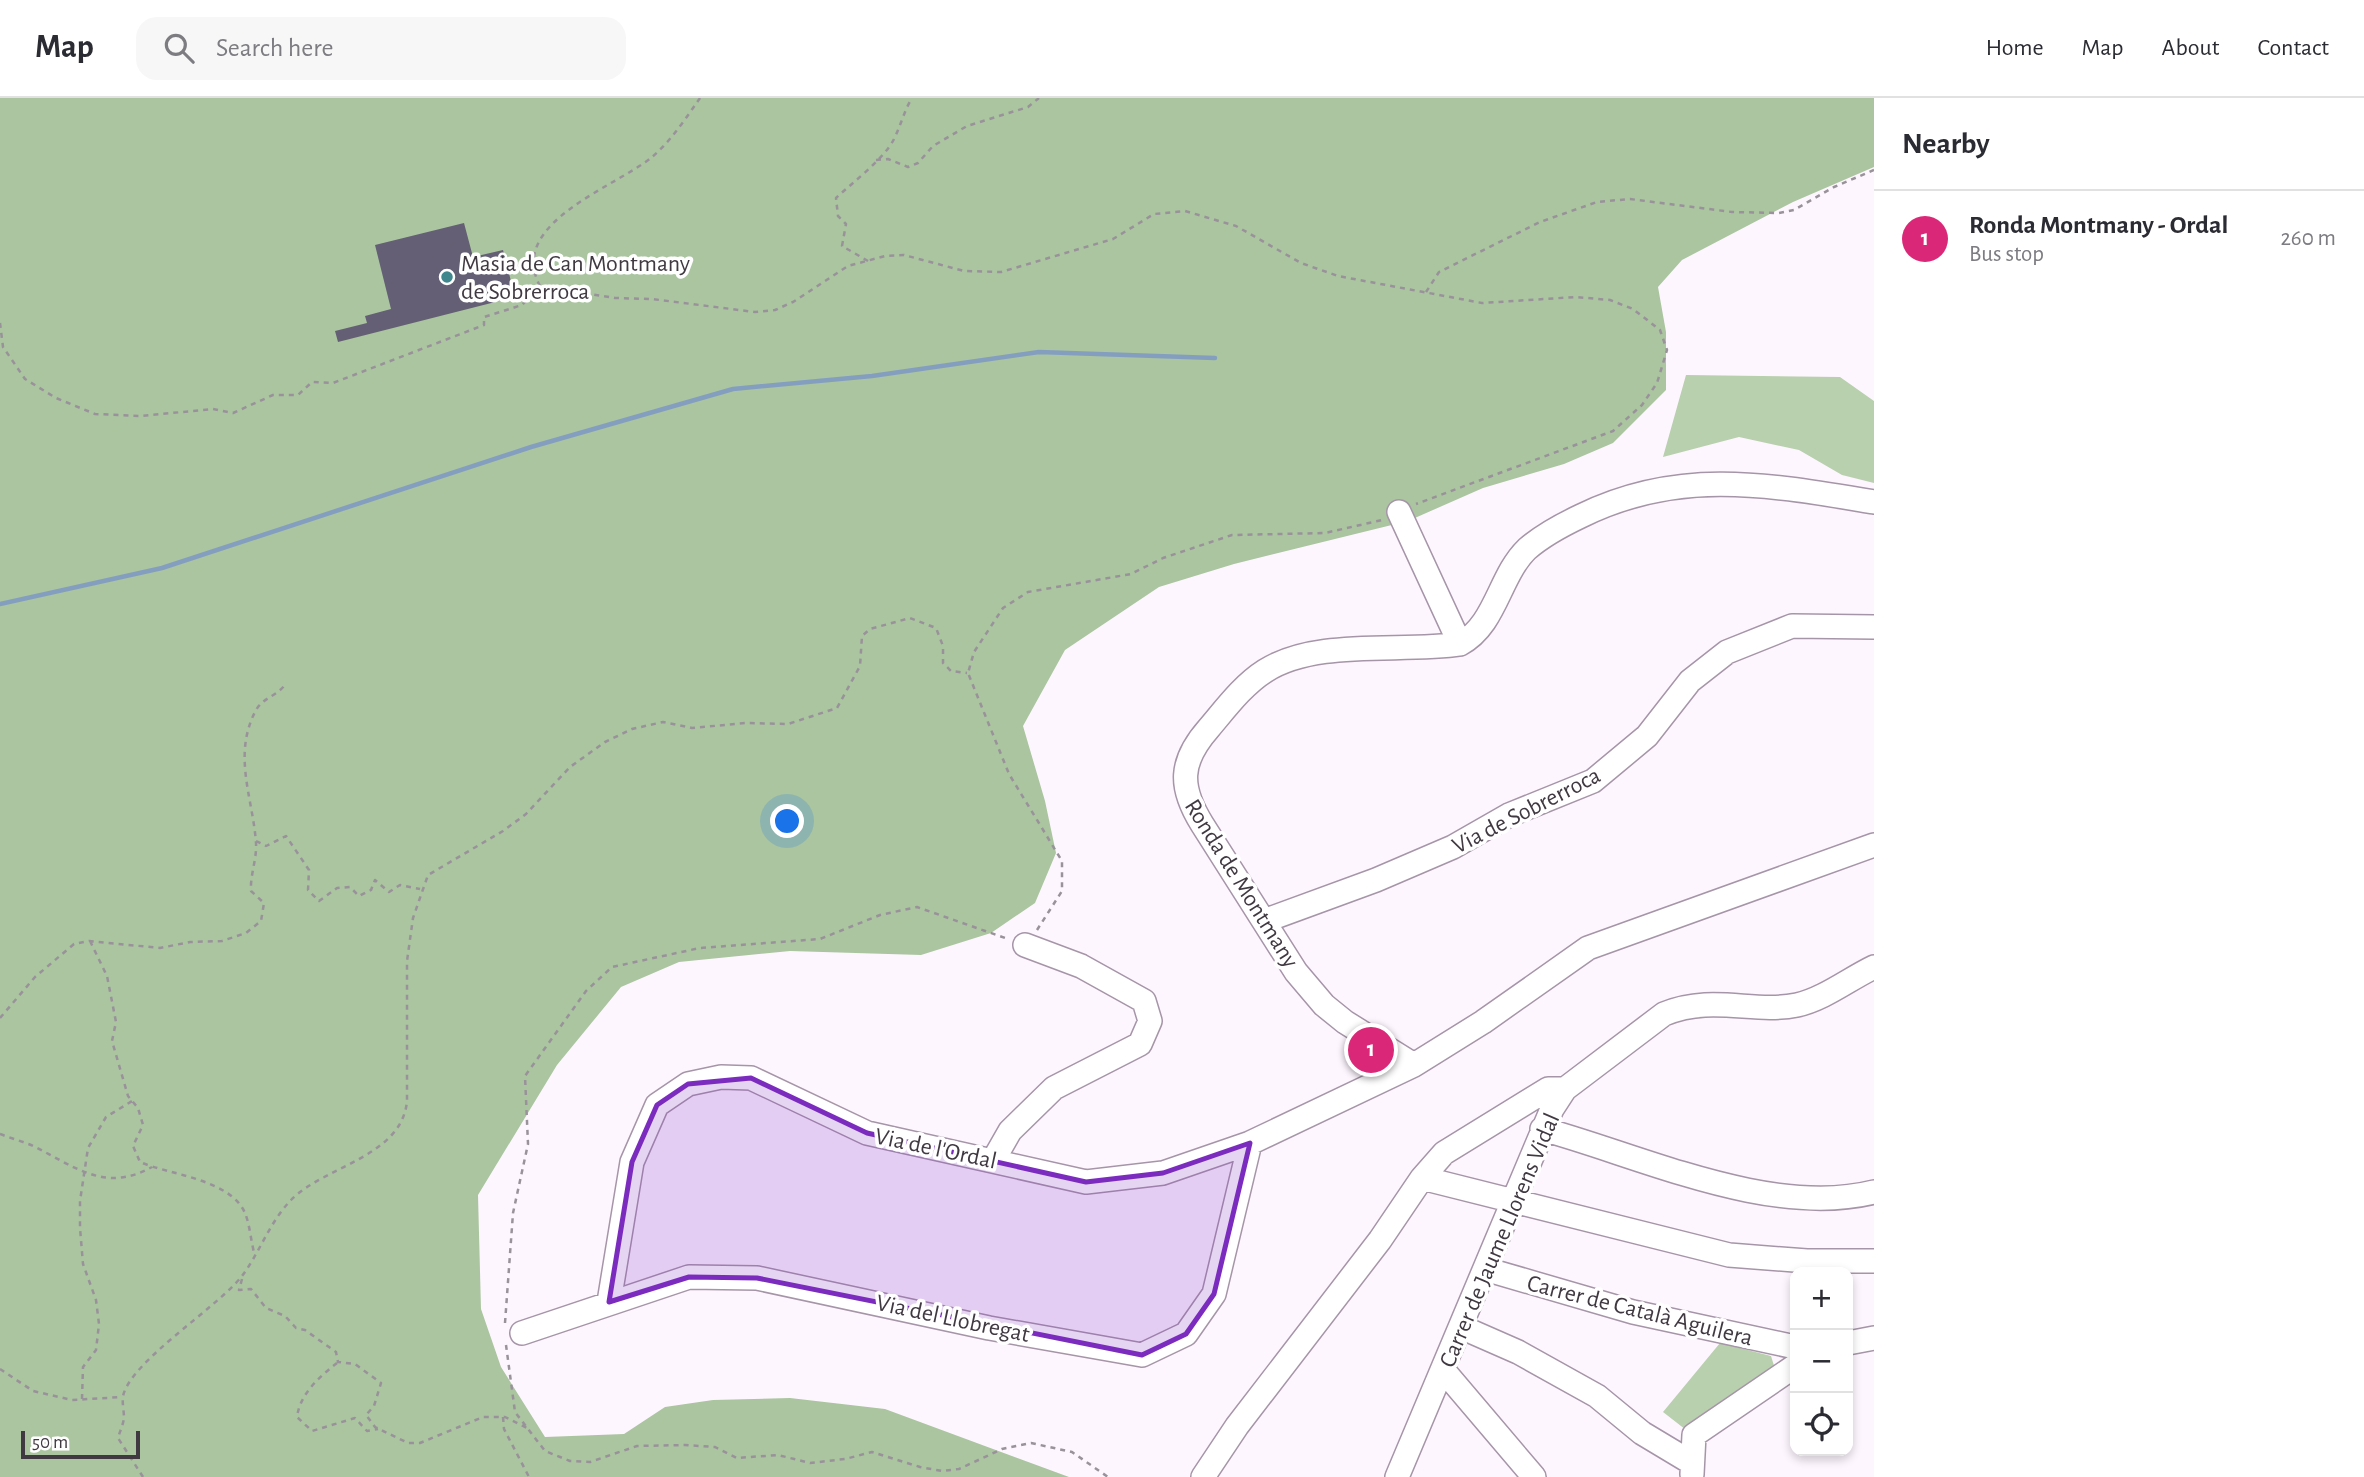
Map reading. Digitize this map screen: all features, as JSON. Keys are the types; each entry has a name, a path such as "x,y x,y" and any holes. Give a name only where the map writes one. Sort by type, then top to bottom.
{"street":[{"path":"1399,512 1460,643 1477,632 1511,568 1526,550 1560,526 1627,497 1703,483 1731,482 1874,502"},
{"name":"Via de Sobrerroca","path":"1264,921 1376,880 1453,847 1509,815 1593,782 1647,736 1690,681 1727,652 1792,626 1874,627"},
{"name":"Ronda de Montmany","path":"1414,1065 1345,1022 1324,1005 1296,972 1187,800 1185,776 1192,750 1199,739 1253,680 1282,662 1332,653 1460,643"},
{"path":"1414,1065 1483,1022 1588,948 1874,845"},
{"path":"994,1160 1010,1131 1054,1088 1140,1044 1150,1021 1144,1001 1081,966 1026,945"},
{"name":"Carrer de Jaume Llorens Vidal","path":"1400,1475 1542,1129 1565,1089 1649,1023 1673,1010 1701,1004 1798,1004 1874,967"},
{"name":"Via de l'Ordal","path":"609,1302 632,1162 657,1105 688,1084 721,1077 751,1078 867,1133 1086,1182 1163,1173 1250,1143 1414,1065"},
{"path":"1203,1477 1237,1426 1380,1240 1422,1178 1444,1153 1548,1089 1565,1089"},
{"path":"1542,1129 1689,1176 1773,1193 1845,1199 1874,1192"},
{"name":"Via del Llobregat","path":"513,1329 689,1277 757,1278 989,1328 1142,1355 1186,1334 1214,1294 1250,1143"},
{"path":"1422,1178 1728,1255 1807,1261 1874,1261"},
{"name":"Carrer de Català Aguilera","path":"1485,1269 1633,1312 1790,1346"},
{"path":"1461,1327 1518,1352 1597,1395 1692,1470"},
{"path":"1853,1342 1874,1338"},
{"path":"1692,1470 1694,1436 1790,1369"},
{"path":"1444,1371 1534,1477"}],"path":[{"path":"540,286 532,271 537,246 558,218 652,157 700,98"},
{"path":"868,261 842,246 846,224 838,216 836,198 895,138 899,121 912,98"},
{"path":"876,160 888,159 908,167 918,163 933,146 967,126 1028,107 1039,98"},
{"path":"1426,292 1439,272 1540,222 1597,202 1630,199 1732,212 1779,213 1794,211 1834,187 1874,170"},
{"path":"540,286 615,298 652,299 755,312 775,310 793,302 829,276 868,261 904,255 964,271 1001,272 1113,239 1154,214 1185,211 1236,226 1320,270 1493,303 1576,298 1610,300 1633,309 1655,323 1665,340 1666,360 1650,395 1632,414 1602,437 1478,479 1399,512 1345,530 1232,535 1163,558 1131,574 1028,592 1009,603 998,615 969,662 968,673 1009,774 1062,860 1062,891 1026,945 917,906 880,915 820,939 700,948 612,967 586,990 525,1076 528,1144 513,1213 513,1329 506,1342 515,1412 545,1451 570,1461 590,1462 637,1446 685,1445 715,1447 737,1458 778,1455 810,1463 845,1459 872,1452 942,1471 959,1469 1002,1449 1031,1443 1072,1452 1108,1477"},
{"path":"0,323 3,347 25,379 56,398 95,414 141,416 213,409 233,413 273,395 298,395 312,382 333,383 342,380 484,325 484,317 522,305 540,286"},
{"path":"143,1477 118,1438 124,1416 123,1397 158,1352 204,1314 242,1276 273,1224 291,1200 364,1155 403,1123 407,1101 407,961 413,918 428,875 526,814 537,800 582,758 632,729 663,722 692,728 746,723 788,724 837,708 860,666 863,636 870,629 910,618 936,628 943,646 943,663 951,671 968,673"},
{"path":"0,1018 35,977 74,944 89,941 160,948 190,942 222,941 246,933 261,921 264,903 250,886 255,873 256,841 244,778 248,734 257,709 284,685"},
{"path":"256,841 266,846 286,836 309,870 308,890 319,901 337,888 350,887 359,896 371,890 375,880 389,892 400,885 421,889"},
{"path":"89,941 99,955 113,998 116,1022 112,1041 132,1101 144,1125 133,1146 140,1162 187,1175 232,1196 245,1214 255,1256"},
{"path":"82,1399 83,1367 96,1350 99,1324 96,1300 83,1264 80,1228 80,1201 88,1148 106,1117 132,1101"},
{"path":"0,1134 30,1145 76,1171 94,1176 114,1178 140,1174 152,1167"},
{"path":"242,1276 239,1290 251,1289 265,1308 285,1316 296,1328 305,1330 336,1352 338,1362"},
{"path":"381,1429 367,1432 355,1418 312,1431 297,1417 298,1408 313,1383 338,1362 355,1364 381,1383 374,1406 366,1415 375,1427 381,1429 408,1443 420,1443 483,1417 503,1417 527,1428"},
{"path":"0,1369 33,1391 82,1399 123,1397"},
{"path":"503,1417 504,1429 529,1477"}],"highlighted area":[{"path":"751,1078 867,1133 1086,1182 1163,1173 1250,1143 1214,1294 1186,1334 1142,1355 757,1278 689,1277 609,1302 632,1162 657,1105 688,1084"}],"green space":[{"path":"0,98 1874,98 1874,167 1793,202 1682,260 1658,287 1666,332 1666,390 1613,443 1564,464 1483,488 1408,521 1234,564 1159,587 1065,650 1023,726 1045,801 1056,853 1035,903 991,933 921,955 790,951 679,962 621,987 557,1065 478,1195 481,1309 501,1367 545,1437 624,1434 665,1407 713,1400 790,1398 885,1409 1069,1477 0,1477"},
{"path":"1686,375 1840,377 1874,401 1874,483 1842,475 1799,450 1739,437 1663,457"},
{"path":"1720,1343 1771,1356 1776,1372 1690,1433 1663,1412"}],"building":[{"name":"Masia de Can Montmany de Sobrerroca","path":"464,223 473,257 503,250 515,297 338,342 335,331 367,323 365,316 391,309 375,245"}],"waterway":[{"path":"0,604 162,568 531,447 733,389 872,376 1039,352 1215,358"}],"place":[{"name":"Masia de Can Montmany de Sobrerroca","path":"447,277"},
{"name":"Ronda Montmany - Ordal","path":"1371,1050"}]}
